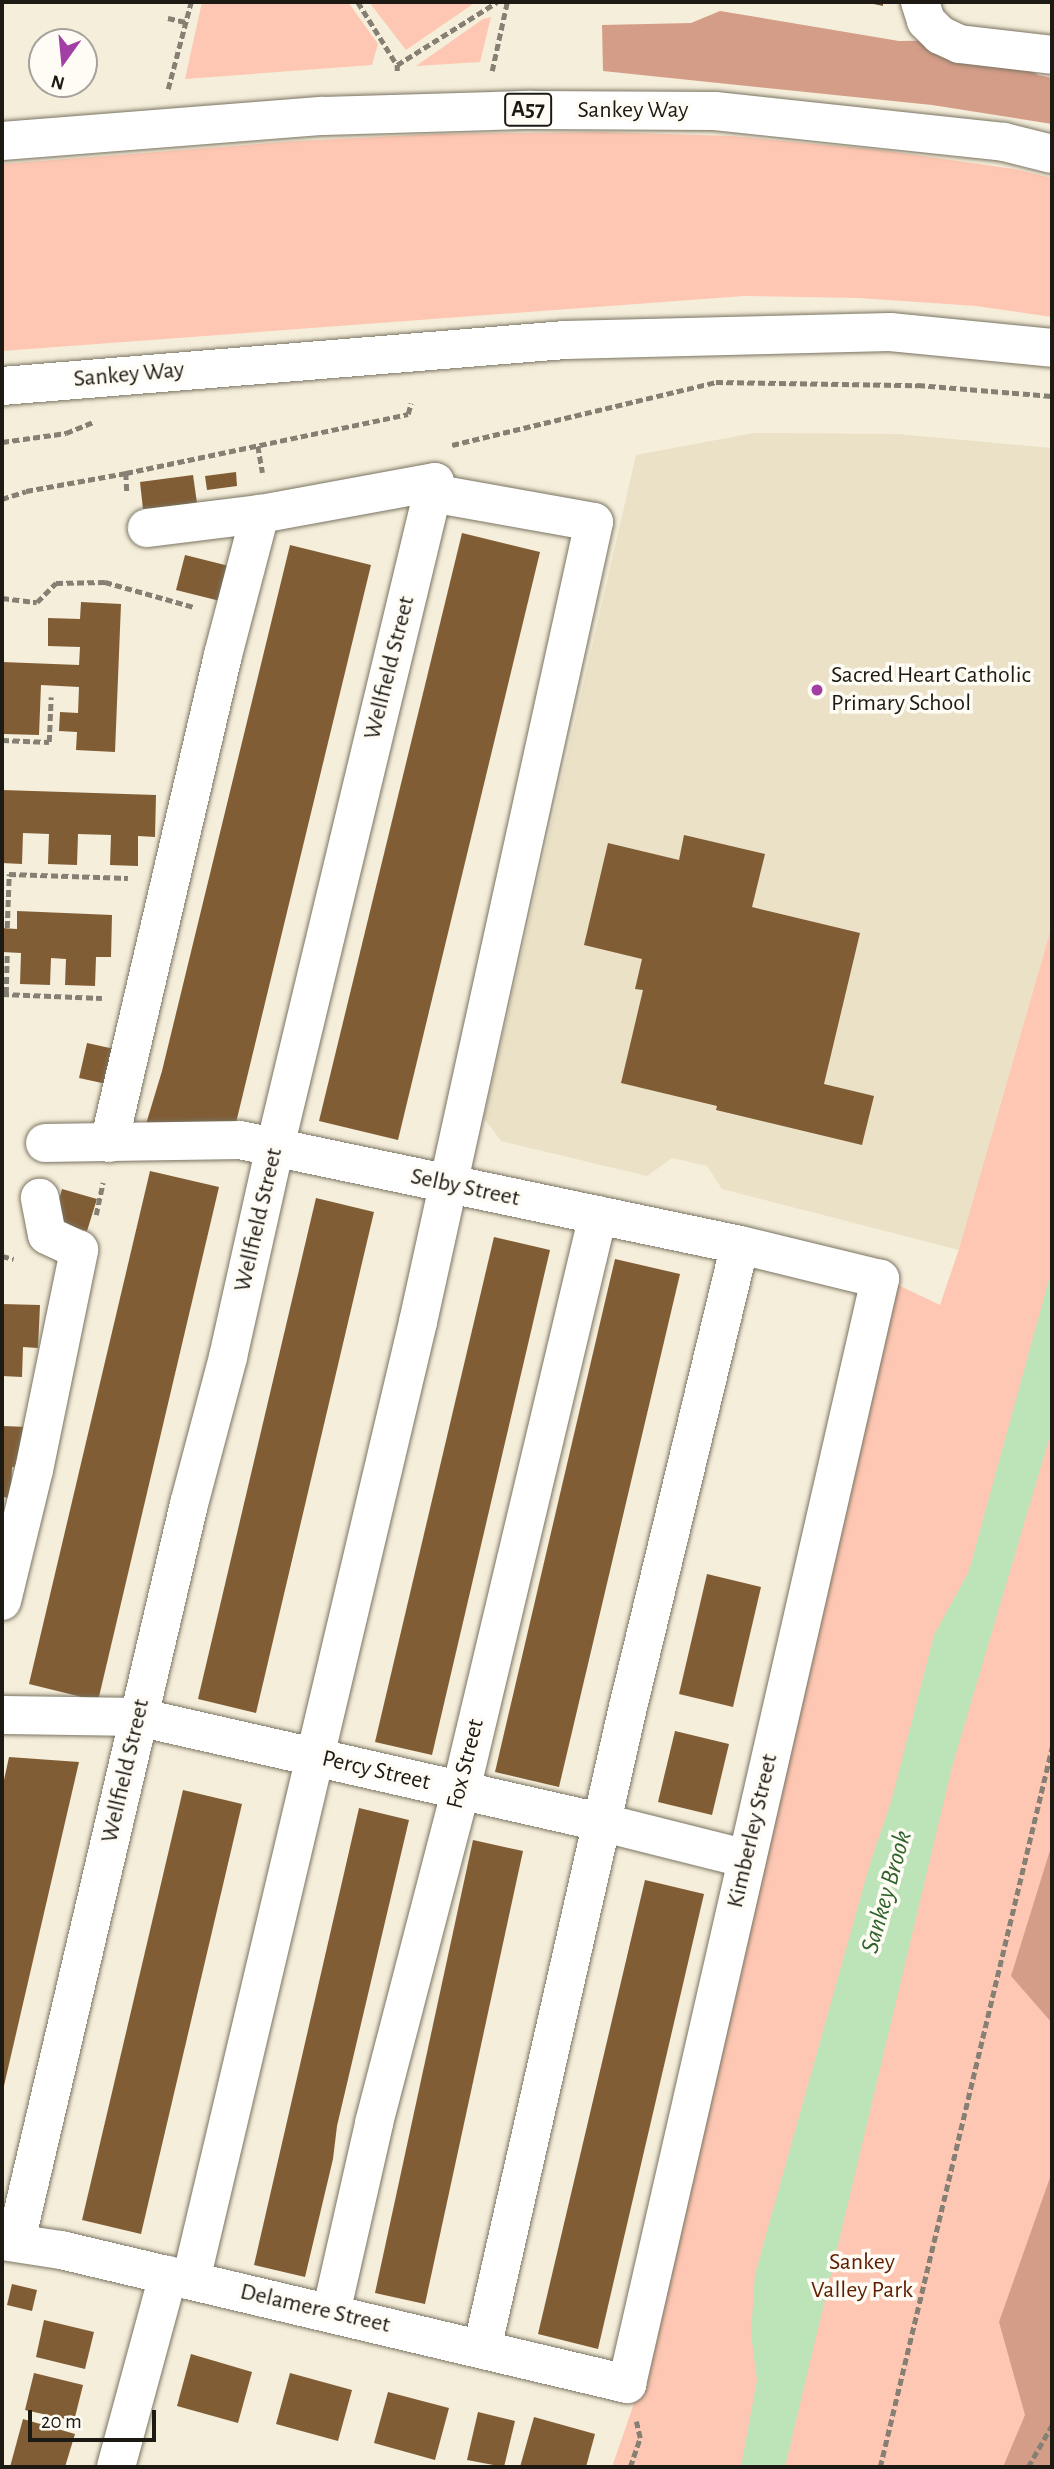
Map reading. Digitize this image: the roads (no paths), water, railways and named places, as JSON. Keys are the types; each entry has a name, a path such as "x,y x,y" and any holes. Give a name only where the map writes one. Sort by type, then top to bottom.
{"main road":[{"path":"920,2 926,21 940,35 959,44 1052,55"},
{"name":"Sankey Way","path":"2,141 323,116 531,110 715,111 1004,142 1052,154"},
{"name":"Sankey Way","path":"2,386 565,340 890,332 1052,348"},
{"path":"116,2467 180,2277 315,1757 448,1185 594,522 432,493 435,482 263,500 147,528"},
{"name":"Wellfield Street","path":"9,2241 189,1504 228,1357 275,1147 432,493"},
{"path":"109,1143 232,617 263,500"},
{"name":"Selby Street","path":"45,1143 240,1140 740,1245 880,1279"},
{"path":"2,1601 34,1469 79,1250 47,1235 40,1198"},
{"name":"Fox Street","path":"331,2313 374,2123 461,1790 598,1215"},
{"path":"482,2349 604,1823 628,1707 740,1245"},
{"name":"Kimberley Street","path":"627,2384 880,1279"},
{"name":"Percy Street","path":"2,1715 138,1717 604,1823 747,1859"},
{"name":"Delamere Street","path":"9,2241 180,2277 627,2384"}],"water":[{"name":"Sankey Brook","path":"1052,1268 1052,1429 952,1767 785,2467 741,2467 757,2380 751,2334 755,2274 871,1860 891,1802 934,1635 969,1571"}],"place":[{"name":"Sacred Heart Catholic Primary School","path":"817,690"}],"park label":[{"name":"Sankey Valley Park","path":"862,2277"}]}
